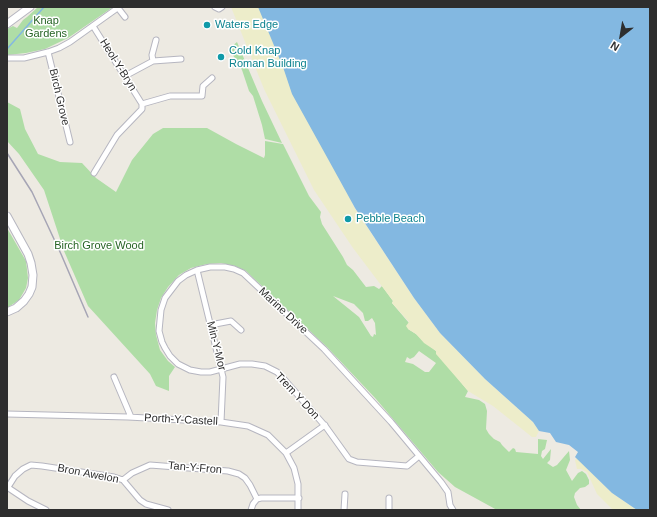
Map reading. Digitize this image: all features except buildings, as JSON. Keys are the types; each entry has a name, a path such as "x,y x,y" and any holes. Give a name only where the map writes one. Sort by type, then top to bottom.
{"street":[{"path":"7,24 30,7"},
{"path":"7,58 24,58 48,52 70,42 119,7 125,17"},
{"path":"215,7 222,7"},
{"name":"Heol-Y-Bryn","path":"93,26 142,104"},
{"path":"154,61 152,55 156,40"},
{"name":"Birch Grove","path":"48,52 70,142"},
{"path":"125,76 154,61 181,59"},
{"path":"94,173 117,135 142,109 142,104 170,96 202,96 203,86 212,78"},
{"path":"7,216 28,254 33,274 32,287 29,294 16,308 7,312"},
{"name":"Marine Drive","path":"222,368 210,372 201,372 190,370 178,364 170,356 162,342 159,331 159,321 165,298 178,281 197,270 210,267 225,267 243,273 324,350 391,422 441,482 448,492 450,506 453,510"},
{"name":"Min-Y-Mor","path":"197,270 222,368 224,389 221,422"},
{"path":"210,325 231,321 241,330"},
{"name":"Trem Y Don","path":"222,368 240,364 252,364 265,366 277,372 325,425 349,459 357,462 407,466 419,456"},
{"path":"114,377 131,417"},
{"name":"Porth-Y-Castell","path":"7,414 131,417 221,422 248,426 257,429 268,436 286,453 296,474 298,484 298,510"},
{"name":"Trem Y Don","path":"286,453 325,425"},
{"name":"Bron Awelon","path":"7,487 15,476 23,469 31,465 78,471 123,480 140,500 146,504 168,510"},
{"name":"Tan-Y-Fron","path":"123,480 132,473 150,465 228,471 239,474 245,478 257,499"},
{"path":"7,487 28,501 46,510"},
{"path":"344,510 345,494"},
{"path":"250,510 257,499 261,498 298,498"},
{"path":"389,498 389,510"}],"green space":[{"name":"Knap Gardens","path":"38,7 113,7 68,38 45,49 7,55 7,29 13,26 17,28 23,20"},
{"path":"237,42 282,143 265,139 253,96 249,91 242,70 231,52 231,47"},
{"name":"Birch Grove Wood","path":"7,102 20,109 25,129 38,154 60,162 82,163 96,178 116,192 132,160 153,134 163,128 207,128 264,158 265,141 283,144 309,196 321,212 320,217 322,224 347,265 353,270 366,287 374,286 379,289 382,286 393,301 392,303 409,323 408,329 436,351 468,391 465,397 479,400 485,404 487,411 486,429 489,434 500,442 509,452 513,448 516,452 538,454 538,439 547,440 545,449 542,451 541,456 543,459 551,449 550,460 547,463 553,467 557,465 569,451 570,460 566,470 572,481 578,473 582,471 586,474 589,480 589,484 580,488 575,493 574,497 581,510 497,510 455,487 438,472 376,399 327,347 246,271 235,266 221,263 207,264 191,268 179,275 168,287 161,298 157,310 155,323 156,335 160,350 168,361 175,367 169,376 169,391 156,386 150,374 88,306 64,251 44,190 19,154 7,141","holes":["333,296 354,304 363,313 365,321 372,318 375,323 376,335 374,334 373,337 371,336 359,317","419,351 436,363 429,372 425,372 413,364 405,362 407,357 410,359"]},
{"path":"7,228 26,261 28,278 26,288 19,300 7,308"}],"sand":[{"name":"Pebble Beach","path":"231,7 272,7 354,207 414,298 440,333 485,379 533,422 539,431 536,437 532,437 493,406 468,391 436,354 436,351 408,329 406,326 409,322 392,303 393,301 353,248 314,190 264,89"},
{"path":"577,458 612,493 637,510 613,510 597,494 587,472 577,469 575,460"}],"water":[{"path":"258,7 650,7 650,510 637,510 612,493 575,457 578,452 569,445 556,442 550,433 539,431 533,422 485,379 440,333 414,298 355,208 292,94 283,67"}],"waterway":[{"path":"7,49 44,7"}],"railway":[{"path":"7,153 32,192 88,317"}],"place":[{"name":"Waters Edge","path":"207,25"},
{"name":"Cold Knap Roman Building","path":"221,57"},
{"name":"Pebble Beach","path":"348,219"}]}
